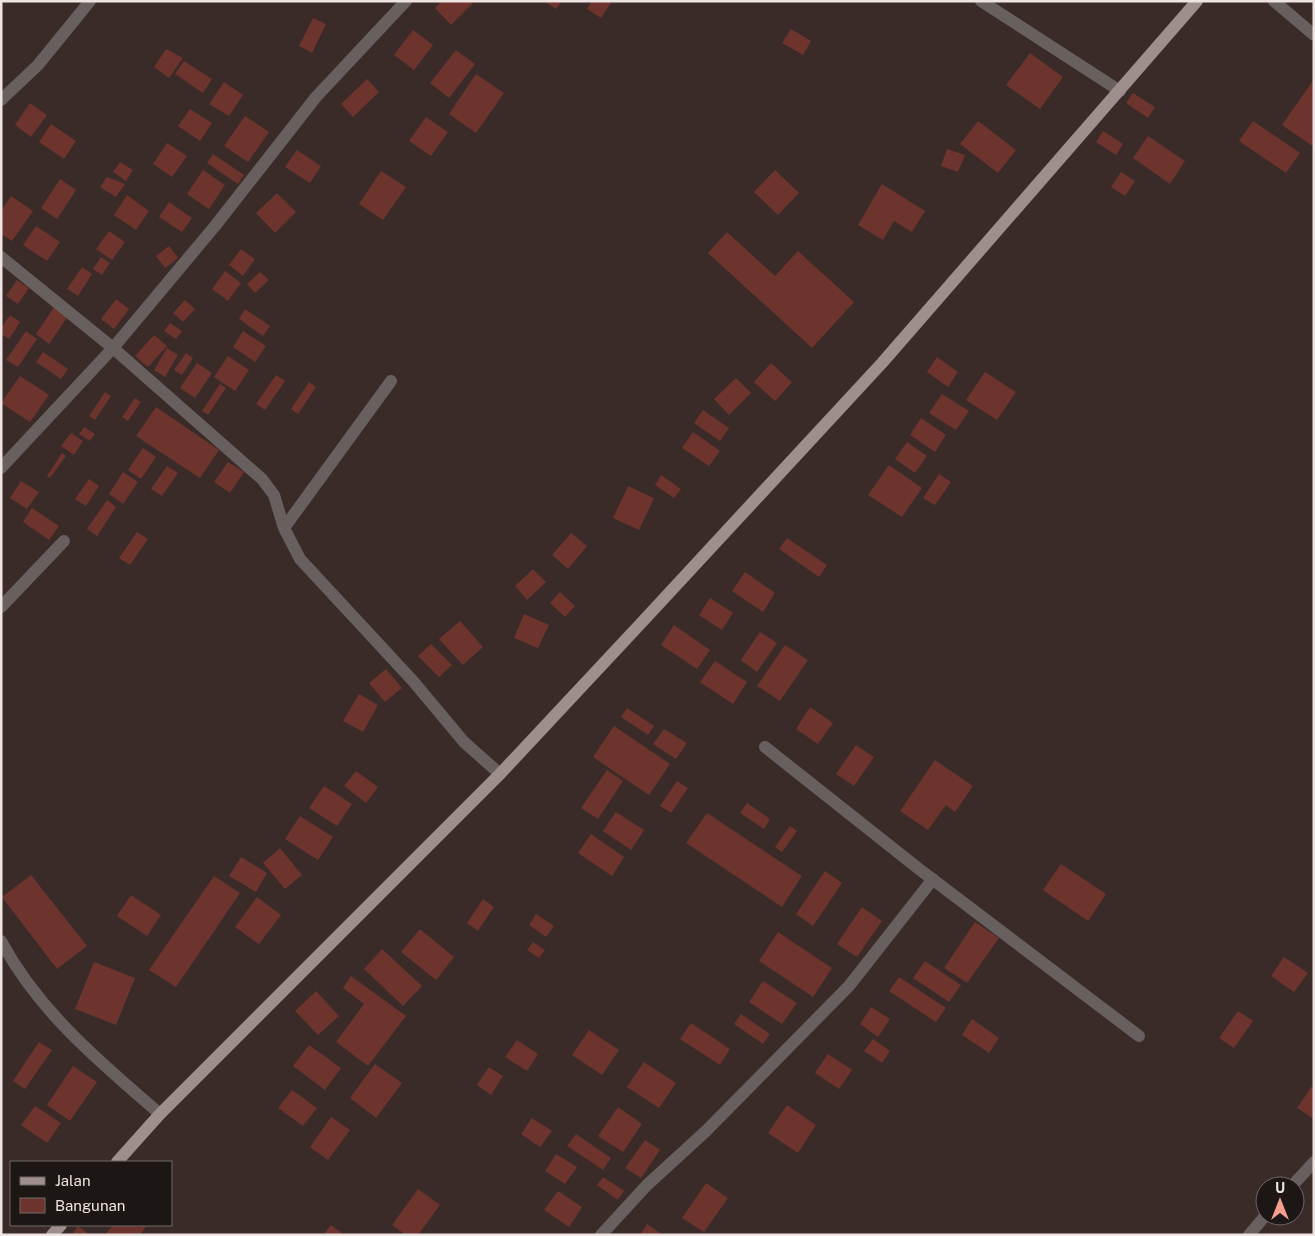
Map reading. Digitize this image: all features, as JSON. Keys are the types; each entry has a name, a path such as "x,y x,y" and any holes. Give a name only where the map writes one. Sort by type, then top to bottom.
{"main road":[{"path":"118,1161 160,1114 500,774 882,362 1198,1"}],"street":[{"path":"1,100 38,65 90,1"},
{"path":"1,468 113,348 215,226 316,97 406,1"},
{"path":"981,1 1120,91"},
{"path":"1274,1 1314,35"},
{"path":"1,256 113,348 262,479 274,495 284,528 300,559 413,681 464,742 500,774"},
{"path":"284,528 391,381"},
{"path":"1,607 64,541"},
{"path":"765,747 933,879 1139,1036"},
{"path":"601,1235 647,1185 706,1131 849,986 933,879"},
{"path":"1,941 48,1009 96,1058 160,1114"},
{"path":"1301,1176 1314,1162"}],"building":[{"path":"442,1 471,1 473,3 451,25 435,8"},
{"path":"544,1 562,1 556,9"},
{"path":"592,1 612,1 601,18 587,9"},
{"path":"313,18 326,24 312,53 299,46"},
{"path":"791,29 811,41 803,55 782,43"},
{"path":"413,30 433,45 414,70 394,55"},
{"path":"166,49 183,58 169,78 154,67"},
{"path":"456,50 475,64 449,98 430,83"},
{"path":"1030,53 1063,77 1040,109 1006,85"},
{"path":"184,61 212,79 203,93 175,74"},
{"path":"476,74 504,93 476,133 449,114"},
{"path":"367,79 379,92 353,117 341,104"},
{"path":"1314,79 1314,147 1282,125"},
{"path":"224,82 243,95 229,116 209,104"},
{"path":"1133,93 1155,107 1148,118 1126,103"},
{"path":"30,103 47,115 31,137 15,125"},
{"path":"190,109 212,123 200,141 178,126"},
{"path":"245,116 269,132 248,162 224,146"},
{"path":"426,117 448,132 431,156 409,141"},
{"path":"978,121 1016,150 998,173 960,144"},
{"path":"1253,121 1300,153 1286,173 1239,141"},
{"path":"51,124 76,141 64,159 39,142"},
{"path":"1103,131 1123,144 1116,155 1096,142"},
{"path":"1148,136 1185,161 1170,184 1133,158"},
{"path":"167,143 187,156 172,177 153,164"},
{"path":"947,149 965,155 958,172 941,166"},
{"path":"297,150 321,166 310,183 285,167"},
{"path":"213,154 244,175 238,184 207,163"},
{"path":"120,162 133,170 126,181 113,172"},
{"path":"203,170 225,185 209,209 187,194"},
{"path":"775,170 799,193 778,215 754,192"},
{"path":"381,171 406,187 383,220 359,204"},
{"path":"1121,172 1135,181 1125,196 1111,187"},
{"path":"107,177 125,184 116,197 100,187"},
{"path":"60,179 76,190 57,219 41,208"},
{"path":"882,184 925,211 912,232 894,221 883,240 858,225"},
{"path":"277,193 296,212 275,233 256,213"},
{"path":"127,195 149,211 136,230 114,215"},
{"path":"11,196 33,211 12,241 1,234 1,211"},
{"path":"169,202 192,218 182,232 159,217"},
{"path":"36,226 60,242 47,261 23,245"},
{"path":"109,231 125,242 112,260 96,249"},
{"path":"727,232 775,276 798,251 854,302 812,348 708,253"},
{"path":"169,246 178,258 165,268 156,256"},
{"path":"241,249 255,259 243,276 229,265"},
{"path":"101,257 110,263 102,275 93,269"},
{"path":"82,267 92,274 78,296 67,289"},
{"path":"225,271 241,283 228,301 212,289"},
{"path":"260,272 269,280 255,293 247,284"},
{"path":"17,280 29,288 18,304 6,296"},
{"path":"116,299 129,309 114,329 101,319"},
{"path":"185,300 195,309 183,322 173,313"},
{"path":"54,307 68,316 49,344 36,334"},
{"path":"245,309 270,326 263,336 239,319"},
{"path":"10,315 20,322 9,339 1,334 1,328"},
{"path":"170,323 182,331 176,339 164,331"},
{"path":"26,331 37,339 18,367 6,360"},
{"path":"243,331 266,346 255,362 233,347"},
{"path":"154,335 167,346 148,367 135,356"},
{"path":"167,348 178,355 165,377 154,370"},
{"path":"43,352 68,369 61,379 36,362"},
{"path":"186,353 193,358 182,375 174,370"},
{"path":"228,356 249,370 235,391 214,377"},
{"path":"937,357 958,372 948,387 927,372"},
{"path":"197,363 212,373 195,398 180,388"},
{"path":"771,363 792,382 775,401 754,382"},
{"path":"985,372 1016,392 997,420 966,400"},
{"path":"276,375 285,381 265,410 256,404"},
{"path":"20,376 49,395 30,422 1,403"},
{"path":"736,378 751,393 729,415 714,399"},
{"path":"309,382 316,387 298,414 291,409"},
{"path":"220,384 226,388 208,415 202,411"},
{"path":"105,392 111,396 95,420 89,416"},
{"path":"942,394 969,411 956,430 929,413"},
{"path":"135,398 141,402 128,421 122,417"},
{"path":"156,407 219,450 200,478 136,436"},
{"path":"703,410 729,428 720,441 694,423"},
{"path":"921,418 946,435 935,452 910,435"},
{"path":"84,427 95,434 90,441 79,434"},
{"path":"693,432 720,451 709,466 682,448"},
{"path":"71,433 83,441 74,455 61,446"},
{"path":"907,442 927,456 915,473 895,459"},
{"path":"143,448 156,457 141,479 128,470"},
{"path":"62,453 66,456 50,478 47,476"},
{"path":"228,462 244,472 230,493 214,482"},
{"path":"889,465 922,488 902,517 868,495"},
{"path":"167,466 178,473 162,496 151,489"},
{"path":"123,472 138,482 123,504 109,494"},
{"path":"939,474 951,482 935,505 923,498"},
{"path":"661,475 681,489 674,498 655,485"},
{"path":"89,479 99,486 86,506 75,499"},
{"path":"21,481 39,492 27,509 10,498"},
{"path":"628,486 654,498 639,530 613,518"},
{"path":"107,500 116,507 97,536 87,529"},
{"path":"32,508 59,526 49,540 23,522"},
{"path":"137,532 148,539 130,565 119,558"},
{"path":"571,533 587,546 568,569 552,555"},
{"path":"787,538 827,565 819,577 779,549"},
{"path":"533,569 546,582 527,600 515,586"},
{"path":"745,572 775,593 763,612 732,591"},
{"path":"560,592 575,606 565,617 550,603"},
{"path":"710,598 733,613 722,630 699,615"},
{"path":"524,614 549,625 538,648 514,638"},
{"path":"460,621 483,647 463,665 439,639"},
{"path":"674,625 710,650 697,669 661,645"},
{"path":"760,632 777,643 757,672 741,660"},
{"path":"431,644 452,665 439,677 418,656"},
{"path":"785,645 808,660 780,701 757,686"},
{"path":"715,661 747,682 733,704 700,682"},
{"path":"386,669 402,688 385,702 369,683"},
{"path":"359,694 378,705 363,732 343,721"},
{"path":"810,707 833,723 818,744 796,729"},
{"path":"627,708 654,726 648,735 621,717"},
{"path":"614,726 670,764 649,795 593,757"},
{"path":"664,729 687,743 676,759 653,744"},
{"path":"856,745 874,757 854,786 836,774"},
{"path":"935,760 973,786 955,812 946,805 928,830 900,811"},
{"path":"607,770 623,781 598,819 581,808"},
{"path":"356,771 378,787 366,803 344,786"},
{"path":"677,781 688,788 671,813 660,806"},
{"path":"324,786 352,804 337,826 309,808"},
{"path":"747,803 770,819 764,829 740,813"},
{"path":"616,812 644,830 631,850 603,831"},
{"path":"707,813 802,876 782,907 686,843"},
{"path":"300,816 333,837 318,860 285,839"},
{"path":"790,826 797,831 782,852 775,847"},
{"path":"591,834 624,857 612,876 578,853"},
{"path":"280,848 302,875 285,889 263,863"},
{"path":"241,857 267,873 256,892 229,876"},
{"path":"1061,864 1106,894 1088,921 1043,890"},
{"path":"825,871 842,883 813,926 796,914"},
{"path":"31,875 87,946 57,969 2,897"},
{"path":"214,876 240,893 176,987 149,970"},
{"path":"131,895 161,915 147,936 117,916"},
{"path":"257,897 281,915 259,944 235,927"},
{"path":"483,899 494,907 478,931 467,923"},
{"path":"862,907 882,921 857,957 837,944"},
{"path":"536,914 554,926 546,937 529,925"},
{"path":"975,922 999,938 967,983 944,968"},
{"path":"420,929 454,957 436,980 401,952"},
{"path":"778,932 832,968 813,997 759,961"},
{"path":"533,942 545,950 539,958 527,950"},
{"path":"382,949 422,986 403,1006 364,969"},
{"path":"1284,957 1308,973 1294,992 1271,976"},
{"path":"925,961 961,985 949,1002 913,978"},
{"path":"94,962 135,978 116,1025 75,1009"},
{"path":"351,976 406,1016 368,1066 336,1042 364,1004 343,988"},
{"path":"899,977 946,1008 936,1022 889,991"},
{"path":"763,981 797,1003 782,1024 749,1002"},
{"path":"316,991 339,1016 318,1035 295,1011"},
{"path":"871,1007 890,1019 878,1037 860,1024"},
{"path":"1238,1011 1253,1021 1234,1048 1219,1038"},
{"path":"741,1014 770,1034 763,1044 734,1024"},
{"path":"972,1019 999,1038 989,1053 962,1035"},
{"path":"691,1023 730,1049 720,1065 680,1039"},
{"path":"589,1030 619,1050 602,1075 572,1055"},
{"path":"873,1039 890,1051 882,1063 864,1051"},
{"path":"517,1040 538,1054 527,1071 505,1057"},
{"path":"39,1042 52,1050 25,1089 13,1081"},
{"path":"309,1045 341,1068 325,1090 293,1066"},
{"path":"828,1054 852,1070 839,1089 815,1073"},
{"path":"644,1062 676,1083 659,1108 627,1087"},
{"path":"375,1064 402,1083 376,1118 350,1098"},
{"path":"73,1066 97,1082 70,1121 47,1105"},
{"path":"489,1067 503,1076 491,1095 477,1085"},
{"path":"1312,1086 1314,1087 1314,1119 1297,1108"},
{"path":"292,1090 317,1108 303,1126 278,1108"},
{"path":"787,1105 816,1125 798,1153 768,1133"},
{"path":"35,1106 61,1123 47,1143 21,1125"},
{"path":"618,1107 642,1124 623,1152 598,1136"},
{"path":"331,1117 350,1130 328,1160 310,1147"},
{"path":"532,1118 552,1131 540,1147 521,1134"},
{"path":"576,1134 611,1158 603,1170 567,1146"},
{"path":"645,1140 660,1150 641,1178 625,1168"},
{"path":"556,1154 577,1167 565,1184 545,1171"},
{"path":"603,1177 624,1191 618,1200 597,1185"},
{"path":"706,1183 728,1198 704,1232 682,1218"},
{"path":"418,1189 440,1205 418,1235 406,1235 392,1225"},
{"path":"558,1191 582,1207 569,1227 544,1210"},
{"path":"647,1224 663,1235 640,1235"},
{"path":"331,1225 344,1235 323,1235"},
{"path":"78,1226 90,1235 72,1235"},
{"path":"112,1226 146,1226 140,1235 105,1235"}]}
